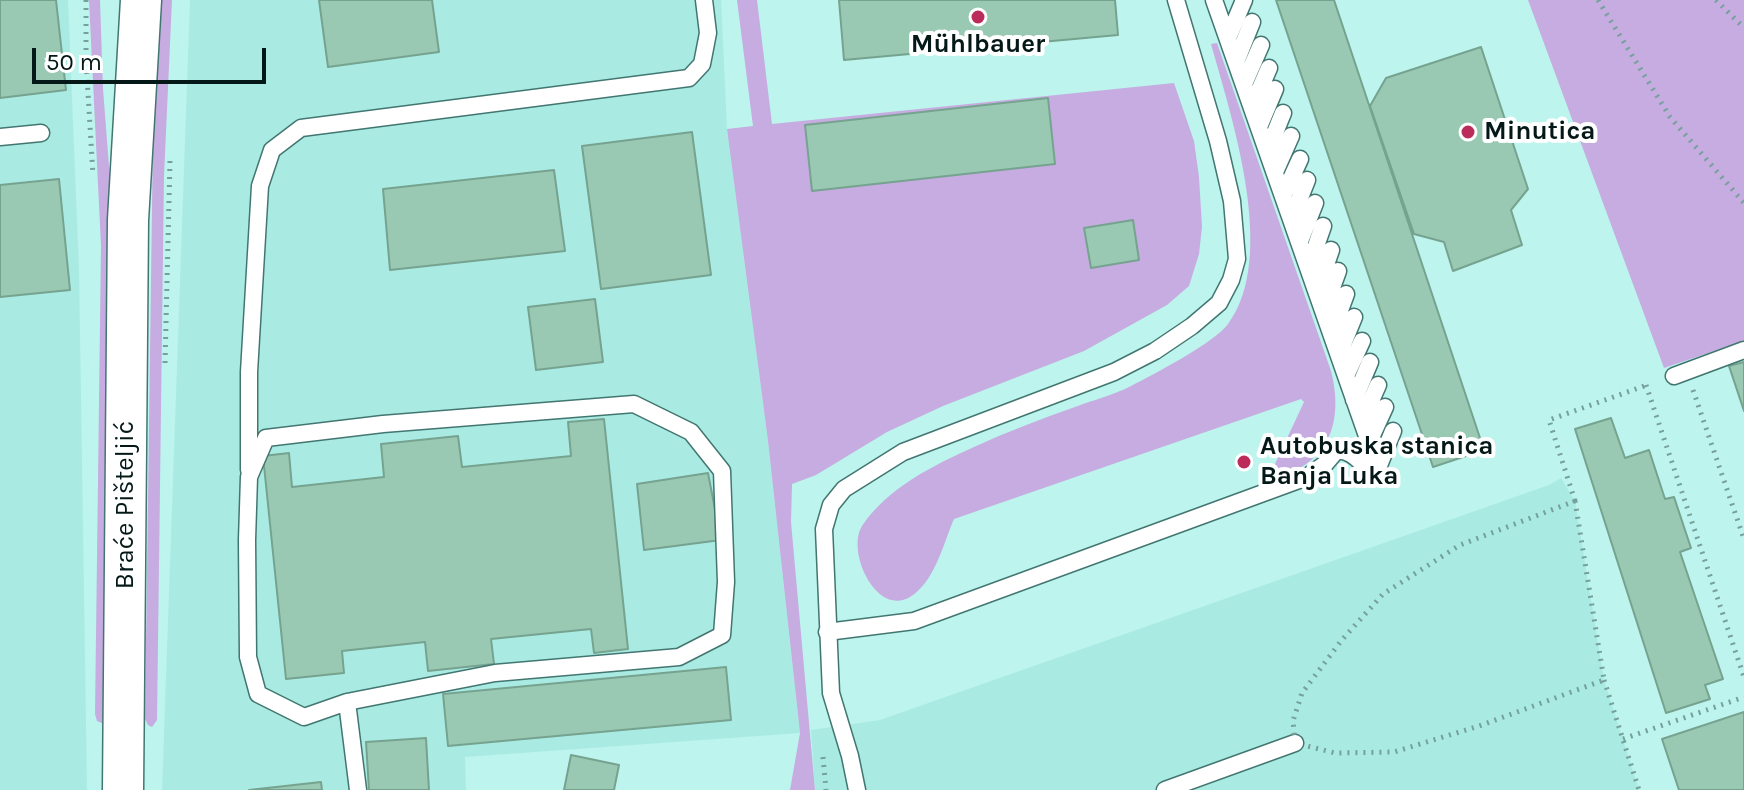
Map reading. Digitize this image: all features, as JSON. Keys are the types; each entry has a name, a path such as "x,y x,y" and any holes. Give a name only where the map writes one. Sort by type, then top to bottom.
{"street":[{"name":"Braće Pišteljić","path":"117,0 128,220"},
{"name":"Braće Pišteljić","path":"123,790 128,220 141,0"}],"lane":[{"path":"249,477 266,438 383,424 634,404 691,432 722,471 726,582 722,635 679,657 495,673 347,702 304,717 258,694 248,657 249,372 260,186 272,150 301,128 689,78 702,64 705,49 708,33 704,0"},
{"path":"857,790 831,693 824,529 831,505 844,489 903,452 1114,372 1155,351 1219,303 1231,280 1237,259 1232,201 1218,141 1176,0"},
{"path":"827,632 914,621 1307,477 1341,449 1355,456 1376,475 1379,473 1214,0"},
{"path":"1228,38 1244,0"},
{"path":"1236,62 1252,22"},
{"path":"1244,84 1261,45"},
{"path":"1252,107 1269,68"},
{"path":"1259,127 1275,89"},
{"path":"1268,150 1283,113"},
{"path":"0,137 41,133"},
{"path":"1275,172 1291,136"},
{"path":"1284,194 1300,159"},
{"path":"1292,218 1307,180"},
{"path":"1300,241 1315,203"},
{"path":"1309,266 1323,226"},
{"path":"1317,290 1331,250"},
{"path":"1324,310 1338,271"},
{"path":"1332,332 1346,294"},
{"path":"1339,354 1354,317"},
{"path":"1346,376 1362,341"},
{"path":"1680,373 1744,350"},
{"path":"1354,400 1370,362"},
{"path":"1362,421 1378,385"},
{"path":"1369,442 1385,407"},
{"path":"1378,468 1393,431"},
{"path":"347,702 358,790"},
{"path":"1165,790 1295,743"}],"path":[{"path":"1598,0 1670,117 1744,203"},
{"path":"1716,0 1744,28"},
{"path":"165,377 170,157"},
{"path":"1639,790 1604,680 1575,501 1549,420 1680,373 1744,539"},
{"path":"1646,385 1744,677"},
{"path":"1575,501 1460,545 1383,594 1341,641 1302,693 1293,721 1295,743 1335,753 1394,752 1479,726 1604,680"},
{"path":"1623,739 1744,697"}],"shaded area":[{"path":"0,0 68,0 79,268 87,790 0,790"},
{"path":"89,0 100,0 111,192 104,724 97,721 95,714 101,246"},
{"path":"161,0 172,0 164,176 157,720 152,727 145,719 153,134"},
{"path":"190,0 721,0 727,129 768,441 800,733 465,757 466,790 162,790"},
{"path":"737,0 757,0 772,124 1174,83 1194,141 1199,177 1202,227 1199,254 1189,286 1167,305 1084,351 943,406 887,432 816,475 792,484 791,522 815,790 790,790 800,733 768,441 727,129 753,126"},
{"path":"1528,0 1744,0 1744,341 1664,368"},
{"path":"1217,43 1331,371 1335,405 1330,435 1312,459 1298,469 1281,476 1276,473 1275,464 1304,402 1301,399 954,519 926,582 910,597 898,601 886,598 867,578 858,550 862,526 884,500 928,470 986,441 1131,386 1197,349 1228,324 1242,296 1249,263 1250,226 1239,148 1211,44"},
{"path":"1561,478 1575,501 1604,680 1639,790 815,790 811,730 880,720 1549,485"}],"building":[{"path":"0,0 56,0 66,90 0,98"},
{"path":"319,0 432,0 439,52 328,67"},
{"name":"Mühlbauer","path":"839,0 1115,0 1118,35 844,60"},
{"path":"1276,0 1334,0 1484,450 1433,467"},
{"path":"1481,47 1528,189 1511,210 1522,245 1453,271 1444,242 1414,234 1370,106 1386,78"},
{"path":"1048,98 1055,164 812,191 805,125"},
{"path":"692,132 711,275 601,289 582,146"},
{"path":"554,170 565,251 390,270 383,189"},
{"path":"59,179 70,290 0,297 0,185"},
{"path":"1133,220 1139,260 1091,268 1084,228"},
{"path":"595,299 603,362 536,370 528,307"},
{"path":"1744,362 1744,411 1729,366"},
{"path":"1611,418 1625,458 1649,450 1665,499 1674,497 1691,548 1680,552 1723,679 1705,685 1710,699 1666,713 1575,429"},
{"path":"604,419 628,649 594,653 591,629 491,639 494,664 428,671 425,642 342,651 344,673 286,679 263,456 289,453 292,487 384,477 381,444 458,436 462,467 571,456 568,422"},
{"path":"708,473 721,540 644,550 637,484"},
{"path":"726,667 731,720 448,746 443,694"},
{"path":"1744,712 1744,790 1679,790 1662,739"},
{"path":"426,738 429,790 369,790 366,742"},
{"path":"571,755 619,765 614,790 564,790"},
{"path":"321,782 322,790 249,790"}],"place":[{"name":"Mühlbauer","path":"978,17"},
{"name":"Minutica","path":"1468,132"},
{"name":"Autobuska stanica Banja Luka","path":"1244,462"}]}
